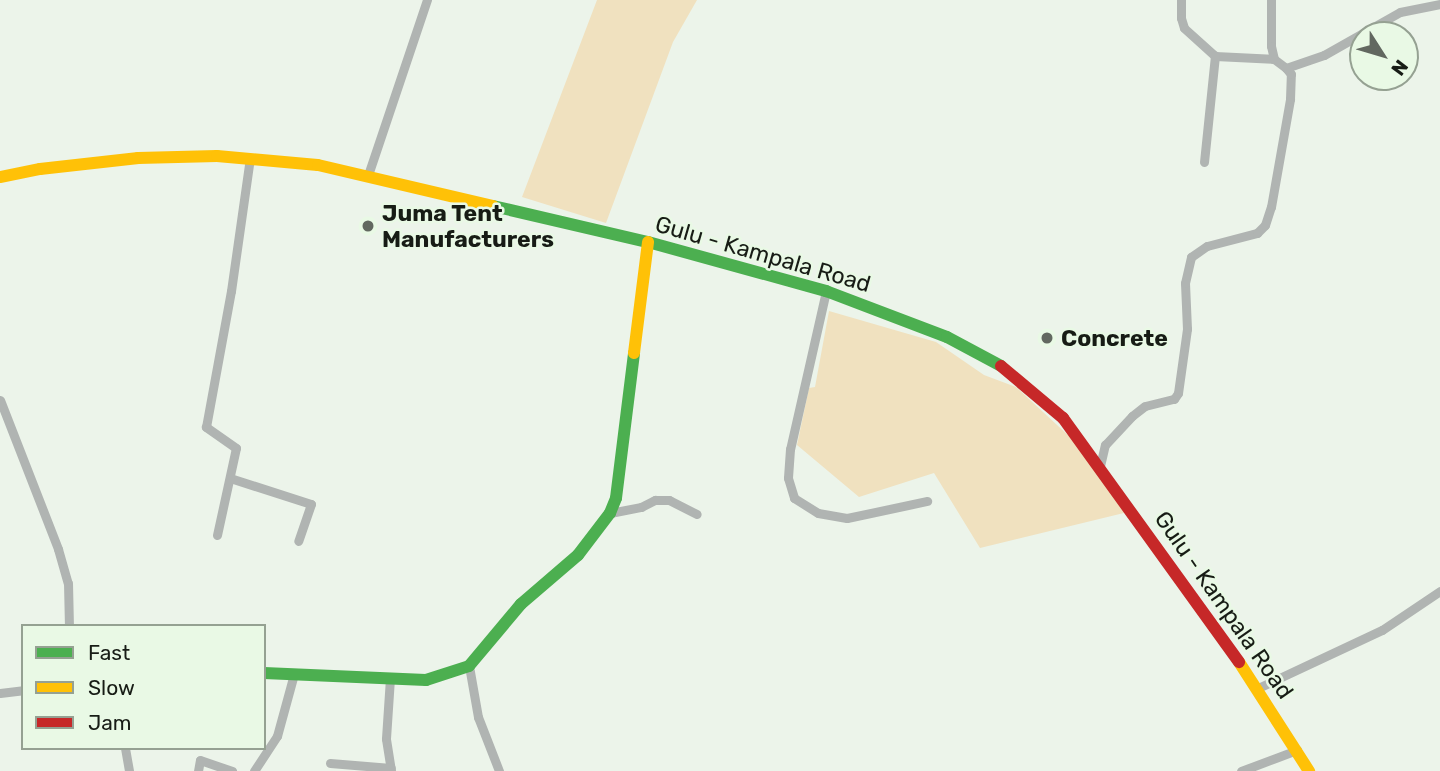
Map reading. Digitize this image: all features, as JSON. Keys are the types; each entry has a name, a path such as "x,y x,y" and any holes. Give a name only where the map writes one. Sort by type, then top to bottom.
{"main road":[{"name":"Gulu - Kampala Road","path":"0,177 40,169 138,158 250,158 368,174 648,242 826,291 947,337 996,362 1063,418 1258,688 1309,771"},
{"path":"266,673 426,680 469,666 521,604 578,555 610,513 616,498 648,242"}],"street":[{"path":"368,174 427,0"},
{"path":"1100,466 1105,445 1132,416 1145,406 1174,399 1178,394 1187,329 1185,283 1191,257 1207,246 1257,233 1265,225 1273,196 1290,99 1292,78 1286,68 1274,59 1215,56 1184,28 1181,0"},
{"path":"1271,0 1271,47 1274,59"},
{"path":"1286,68 1324,55 1400,12 1440,4"},
{"path":"1204,162 1215,56"},
{"path":"217,535 235,447 206,427 231,292 250,158"},
{"path":"826,291 790,449 789,478 794,498 818,513 847,518 927,501"},
{"path":"0,400 58,549 68,583 69,624"},
{"path":"230,478 311,504 298,541"},
{"path":"610,513 641,507 655,500 669,500 697,514"},
{"path":"1258,688 1382,630 1440,591"},
{"path":"469,666 478,717 499,771"},
{"path":"254,771 277,736 293,674"},
{"path":"330,763 391,770 386,739 390,678"},
{"path":"0,693 21,690"},
{"path":"125,750 129,771"},
{"path":"1241,771 1297,750"},
{"path":"198,771 200,760 232,771"}],"shaded area":[{"path":"597,0 697,0 673,42 606,223 522,197"},
{"path":"829,311 936,342 984,375 1016,387 1070,437 1128,512 980,548 934,473 859,497 797,445 809,388 815,387"}],"traffic: fast":[{"path":"493,206 648,242 826,291 947,337 1001,366"},
{"path":"266,673 426,680 469,666 521,604 578,555 610,513 616,498 634,353"}],"traffic: slow":[{"path":"0,177 40,169 138,158 217,156 318,165 493,206"},
{"path":"634,353 648,242"},
{"path":"1239,662 1309,771"}],"traffic: jam":[{"path":"1001,366 1063,418 1239,662"}],"place":[{"name":"Juma Tent Manufacturers","path":"368,226"},
{"name":"Concrete","path":"1047,338"}]}
